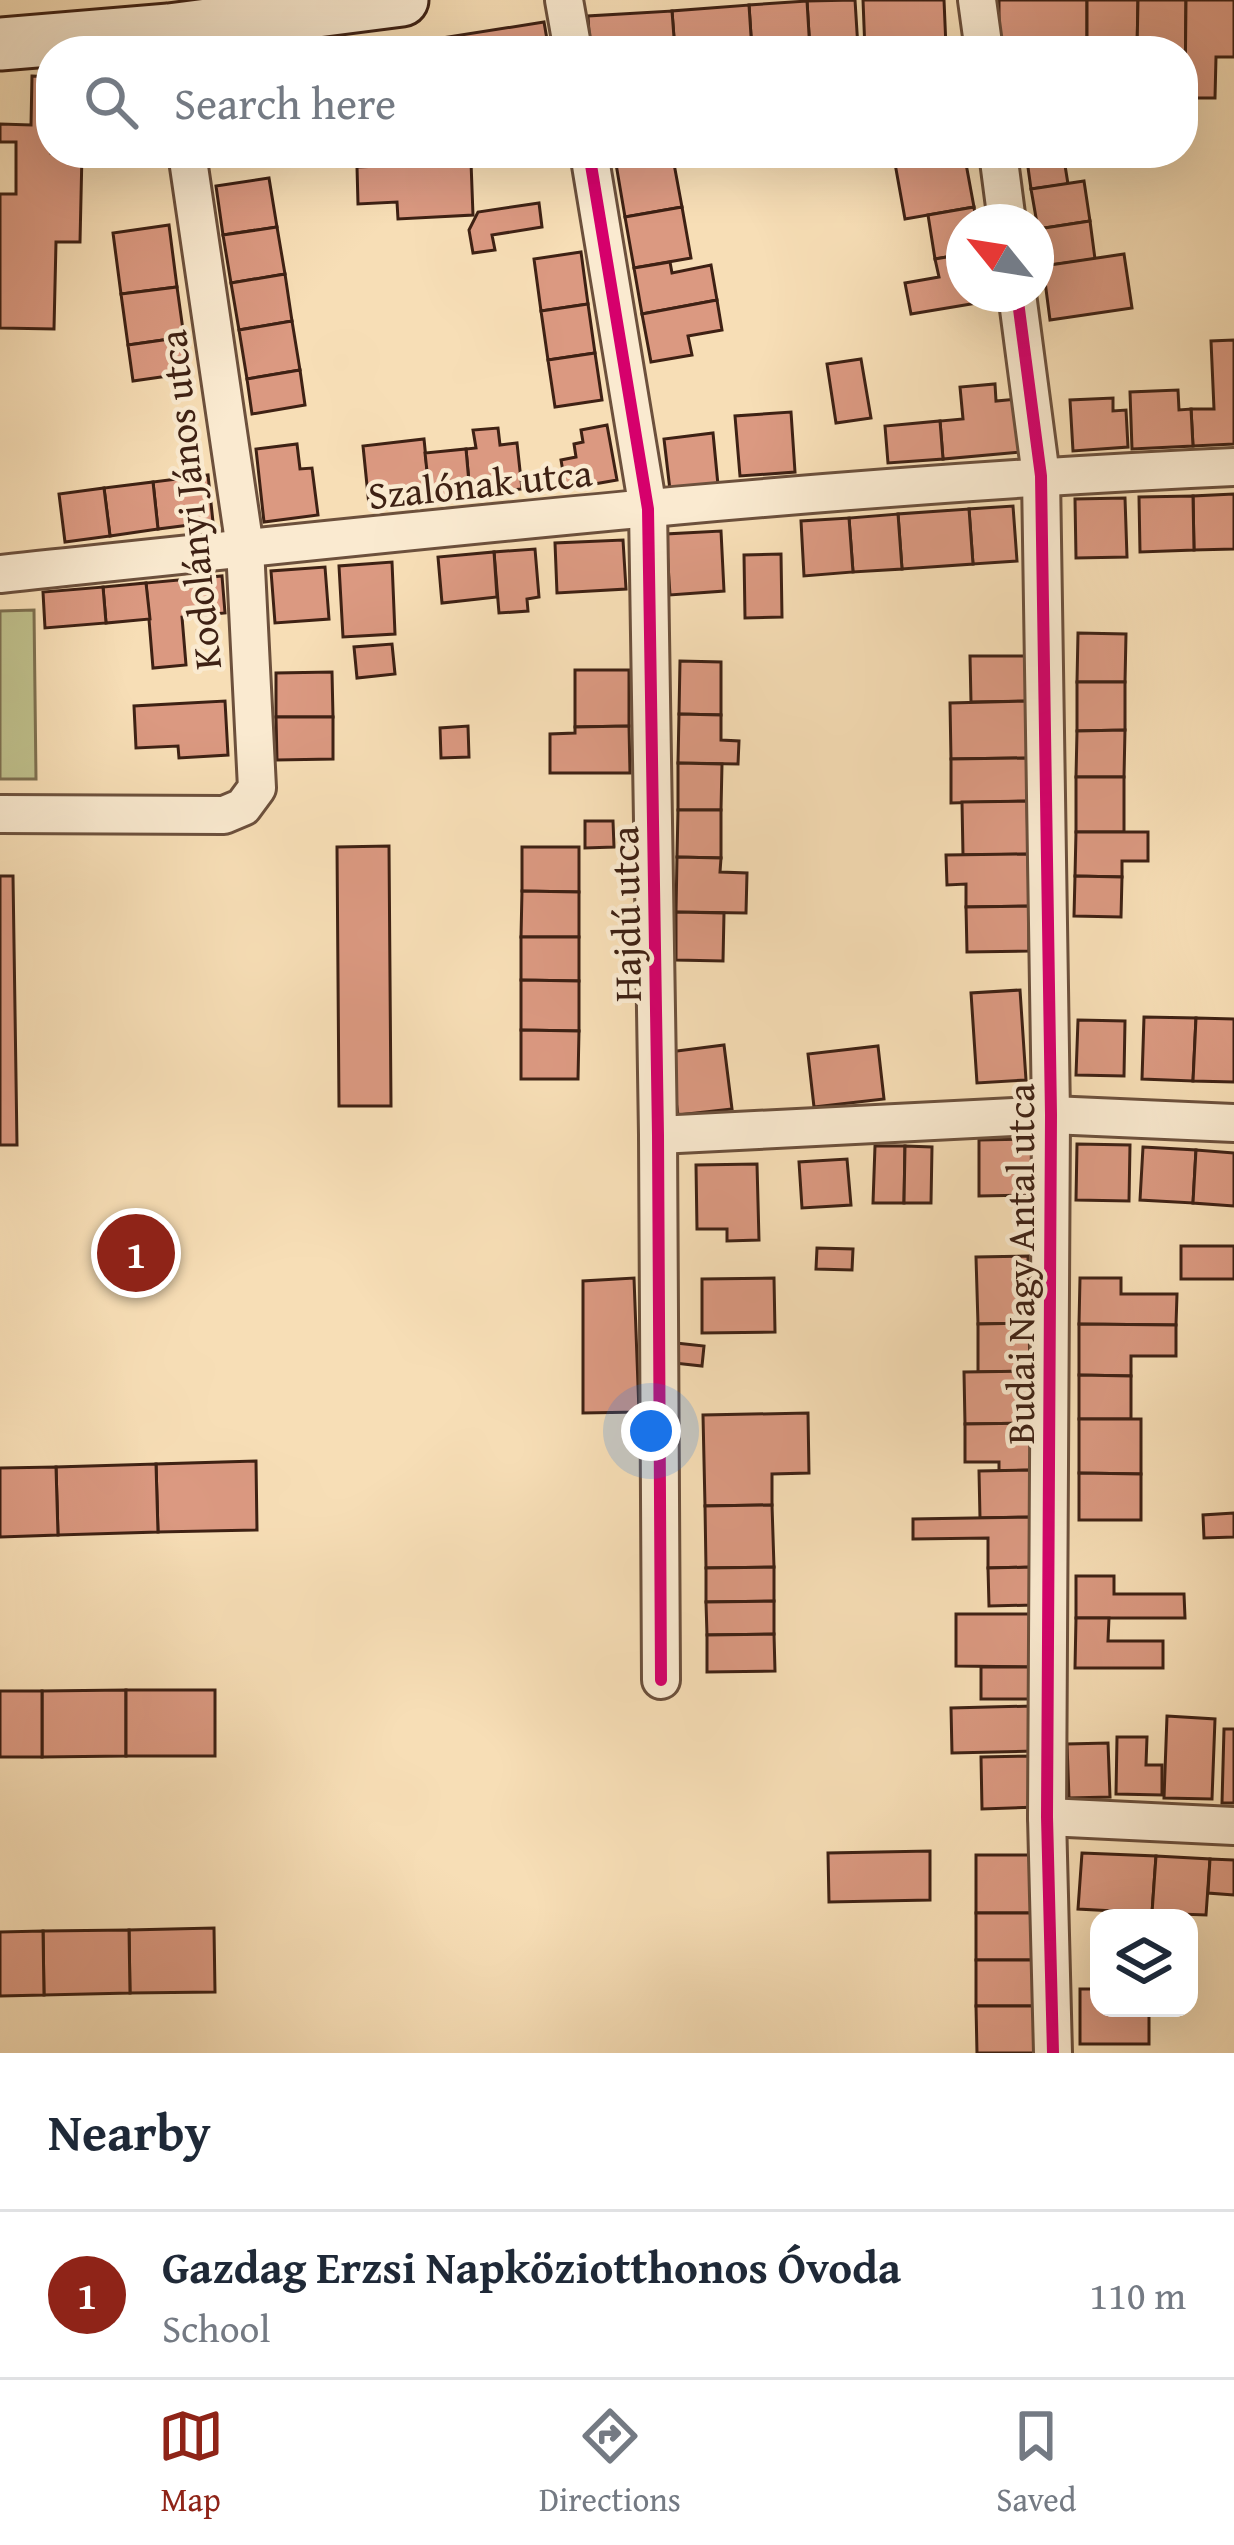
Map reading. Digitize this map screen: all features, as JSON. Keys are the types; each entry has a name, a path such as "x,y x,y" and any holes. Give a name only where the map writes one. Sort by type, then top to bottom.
{"street":[{"path":"79,36 402,0"},
{"path":"564,0 570,36"},
{"path":"977,0 982,36"},
{"path":"0,44 36,40"},
{"name":"Kodolányi János utca","path":"0,814 224,815 243,807 257,788 245,548 189,168"},
{"name":"Hajdú utca","path":"592,168 648,508 662,1680"},
{"path":"1000,168 1005,204"},
{"name":"Budai Nagy Antal utca","path":"1018,312 1041,476 1051,1115 1047,1817 1054,2053"},
{"name":"Szalónak utca","path":"0,574 648,508 1041,476 1234,467"},
{"path":"658,1135 1051,1115 1234,1123"},
{"path":"1047,1817 1234,1826"}],"green space":[{"path":"34,610 36,779 0,779 0,611"}],"building":[{"path":"855,0 857,36 809,36 807,1"},
{"path":"863,0 944,0 946,36 864,36"},
{"path":"999,0 1087,0 1087,36 999,36"},
{"path":"1087,0 1138,0 1137,36 1087,36"},
{"path":"1138,0 1186,0 1186,36 1137,36"},
{"path":"1186,0 1234,0 1234,57 1216,57 1215,98 1198,98 1198,36 1186,36"},
{"path":"807,1 809,36 751,36 749,5"},
{"path":"749,5 751,36 674,36 672,11"},
{"path":"672,11 674,36 589,36 588,16"},
{"path":"544,22 546,36 455,36"},
{"path":"32,76 36,76 36,168 82,168 80,242 56,242 54,329 0,328 0,194 16,194 16,142 0,142 0,124 31,125"},
{"path":"357,168 471,168 473,215 398,219 397,202 358,204"},
{"path":"617,168 675,168 682,207 625,217"},
{"path":"896,168 967,168 973,204 946,204 946,212 905,219"},
{"path":"1028,168 1065,168 1068,184 1031,189"},
{"path":"269,178 277,227 223,235 216,186"},
{"path":"1084,181 1090,221 1054,227 1054,204 1034,204 1031,189"},
{"path":"539,203 542,227 492,235 495,250 473,253 469,230 478,212"},
{"path":"682,207 691,258 634,268 625,217"},
{"path":"946,212 946,257 935,259 928,215"},
{"path":"1090,221 1095,259 1054,265 1054,227"},
{"path":"169,225 177,287 121,294 113,233"},
{"path":"277,227 285,274 231,283 223,235"},
{"path":"581,252 588,304 541,311 534,259"},
{"path":"1124,254 1132,308 1050,320 1054,264"},
{"path":"946,257 946,308 911,314 905,283 939,277 935,259"},
{"path":"670,262 672,273 711,265 717,300 642,314 634,268"},
{"path":"285,274 292,321 239,330 231,283"},
{"path":"177,287 184,337 128,345 121,294"},
{"path":"717,300 722,330 688,336 692,355 651,362 642,314"},
{"path":"588,304 595,353 548,360 541,311"},
{"path":"292,321 300,370 247,379 239,330"},
{"path":"184,337 189,373 133,381 128,345"},
{"path":"1234,340 1234,444 1193,446 1191,409 1214,409 1211,341"},
{"path":"595,353 602,400 555,407 548,360"},
{"path":"861,359 871,418 836,423 827,364"},
{"path":"300,370 305,405 252,414 247,379"},
{"path":"995,384 996,401 1017,399 1021,452 943,459 940,421 963,419 960,387"},
{"path":"1178,390 1179,410 1191,409 1193,446 1132,449 1130,392"},
{"path":"1113,398 1113,411 1126,410 1128,447 1073,451 1070,400"},
{"path":"791,412 795,472 740,476 735,416"},
{"path":"940,421 943,459 888,463 885,426"},
{"path":"607,425 617,480 566,489 561,460 576,457 574,444 583,442 581,430"},
{"path":"498,428 500,445 517,443 522,489 470,494 466,449 476,448 473,430"},
{"path":"713,433 718,485 670,490 664,439"},
{"path":"424,439 430,499 369,505 363,446"},
{"path":"297,444 300,469 312,468 318,515 264,522 256,449"},
{"path":"466,449 470,494 430,499 425,453"},
{"path":"208,475 213,522 158,529 153,482"},
{"path":"153,482 158,529 110,536 104,488"},
{"path":"104,488 110,536 65,542 59,494"},
{"path":"1234,494 1234,549 1194,550 1193,496"},
{"path":"1193,496 1194,550 1140,552 1139,497"},
{"path":"1125,498 1127,557 1076,558 1075,499"},
{"path":"1013,506 1017,561 973,564 969,509"},
{"path":"969,509 973,564 902,569 898,514"},
{"path":"898,514 902,569 853,572 849,518"},
{"path":"849,518 853,572 804,576 801,521"},
{"path":"721,531 724,591 670,595 666,534"},
{"path":"623,540 626,589 557,593 555,543"},
{"path":"535,549 539,597 527,599 528,611 499,613 494,552"},
{"path":"494,552 497,597 442,603 438,557"},
{"path":"781,554 782,617 745,618 744,555"},
{"path":"392,562 395,634 343,637 339,566"},
{"path":"325,567 329,619 275,623 271,571"},
{"path":"222,576 225,613 182,617 186,665 153,668 146,583"},
{"path":"146,583 150,619 106,623 103,587"},
{"path":"103,587 106,623 45,628 43,592"},
{"path":"1078,633 1126,634 1125,682 1077,682"},
{"path":"392,644 395,674 357,678 354,647"},
{"path":"970,656 1025,656 1026,701 971,702"},
{"path":"680,661 721,662 721,715 679,714"},
{"path":"575,670 629,670 629,726 575,727"},
{"path":"332,672 333,717 276,717 276,673"},
{"path":"1077,682 1125,682 1125,730 1077,731"},
{"path":"225,701 228,755 179,758 178,746 136,748 134,706"},
{"path":"1026,701 1027,758 951,759 950,703"},
{"path":"679,714 721,715 721,740 739,741 738,764 678,763"},
{"path":"276,717 333,717 333,759 277,760"},
{"path":"468,726 469,757 441,758 440,728"},
{"path":"629,726 630,773 550,773 550,734 575,733 575,727"},
{"path":"1125,730 1124,777 1076,777 1077,731"},
{"path":"1027,758 1027,801 951,803 951,759"},
{"path":"678,763 722,764 721,810 678,810"},
{"path":"1076,777 1124,777 1124,832 1076,832"},
{"path":"1027,801 1028,854 963,855 962,802"},
{"path":"678,810 721,810 721,858 677,857"},
{"path":"585,821 613,821 614,847 585,848"},
{"path":"1076,832 1148,832 1148,861 1122,861 1122,877 1075,876"},
{"path":"389,846 391,1106 339,1106 337,847"},
{"path":"522,847 579,847 579,892 522,891"},
{"path":"1028,854 1029,906 966,907 966,884 947,885 946,855"},
{"path":"677,857 721,858 720,872 747,873 746,913 676,912"},
{"path":"0,876 13,876 17,1145 0,1145"},
{"path":"1075,876 1122,877 1121,917 1074,916"},
{"path":"522,891 579,892 579,937 521,937"},
{"path":"1029,906 1029,951 967,952 966,907"},
{"path":"676,912 724,913 723,961 676,960"},
{"path":"521,937 579,937 579,981 521,980"},
{"path":"521,980 579,981 579,1031 521,1030"},
{"path":"1020,990 1026,1080 977,1083 971,993"},
{"path":"1144,1017 1196,1018 1193,1081 1142,1079"},
{"path":"1196,1018 1234,1019 1234,1082 1193,1081"},
{"path":"1078,1020 1125,1021 1124,1076 1076,1075"},
{"path":"521,1030 579,1031 578,1079 521,1079"},
{"path":"724,1045 732,1109 678,1115 669,1052"},
{"path":"878,1046 884,1099 814,1107 808,1054"},
{"path":"1033,1139 1033,1195 979,1196 979,1140"},
{"path":"1077,1144 1130,1145 1129,1201 1076,1200"},
{"path":"875,1146 905,1146 904,1203 873,1203"},
{"path":"905,1146 932,1147 931,1203 904,1203"},
{"path":"1143,1147 1196,1150 1193,1203 1140,1200"},
{"path":"1196,1150 1234,1153 1234,1206 1193,1203"},
{"path":"847,1159 851,1205 802,1208 799,1162"},
{"path":"757,1164 759,1240 727,1241 727,1229 697,1229 696,1165"},
{"path":"1181,1246 1234,1246 1234,1279 1181,1279"},
{"path":"817,1248 853,1249 852,1270 816,1269"},
{"path":"1028,1256 1029,1323 978,1324 976,1257"},
{"path":"634,1278 639,1412 583,1413 583,1281"},
{"path":"774,1278 775,1332 702,1333 702,1279"},
{"path":"1080,1278 1121,1278 1121,1294 1177,1294 1176,1325 1079,1324"},
{"path":"1029,1323 1030,1371 978,1372 978,1324"},
{"path":"1079,1324 1176,1325 1176,1356 1131,1356 1131,1376 1079,1375"},
{"path":"676,1343 704,1346 702,1366 674,1363"},
{"path":"1030,1371 1031,1423 965,1424 964,1372"},
{"path":"1079,1375 1131,1376 1131,1419 1079,1419"},
{"path":"808,1413 809,1473 772,1474 772,1505 705,1506 703,1415"},
{"path":"1079,1419 1141,1419 1141,1474 1079,1473"},
{"path":"1031,1423 1031,1470 999,1471 999,1462 965,1462 965,1424"},
{"path":"256,1461 257,1530 158,1532 156,1464"},
{"path":"156,1464 158,1532 58,1535 56,1467"},
{"path":"56,1467 58,1535 0,1537 0,1468"},
{"path":"1031,1470 1032,1517 980,1518 979,1471"},
{"path":"1079,1473 1141,1474 1141,1520 1079,1520"},
{"path":"772,1505 774,1567 706,1568 705,1506"},
{"path":"1234,1513 1234,1537 1204,1538 1203,1515"},
{"path":"1032,1517 1033,1567 988,1568 988,1538 913,1539 913,1519"},
{"path":"774,1567 774,1601 706,1602 706,1568"},
{"path":"1033,1567 1033,1605 989,1606 988,1568"},
{"path":"1076,1576 1114,1576 1114,1594 1184,1594 1185,1618 1076,1618"},
{"path":"774,1601 774,1634 707,1635 706,1602"},
{"path":"956,1614 1030,1614 1030,1667 956,1666"},
{"path":"1076,1618 1109,1618 1108,1641 1163,1641 1163,1668 1075,1668"},
{"path":"774,1634 775,1671 707,1672 707,1635"},
{"path":"981,1667 1030,1667 1030,1699 981,1699"},
{"path":"126,1690 126,1756 42,1757 42,1691"},
{"path":"126,1690 215,1690 215,1756 126,1756"},
{"path":"0,1691 42,1691 42,1757 0,1757"},
{"path":"1032,1706 1034,1751 952,1753 951,1708"},
{"path":"1167,1716 1215,1719 1212,1799 1164,1798"},
{"path":"1224,1729 1234,1729 1234,1803 1222,1803"},
{"path":"1117,1737 1147,1737 1146,1765 1162,1765 1162,1795 1116,1794"},
{"path":"1108,1743 1110,1797 1069,1798 1067,1744"},
{"path":"1036,1756 1037,1807 982,1809 981,1757"},
{"path":"930,1851 930,1900 829,1902 828,1853"},
{"path":"1082,1853 1156,1856 1152,1909 1078,1909"},
{"path":"976,1855 1035,1855 1035,1913 976,1913"},
{"path":"1156,1856 1210,1859 1206,1915 1198,1915 1198,1909 1152,1909"},
{"path":"1210,1859 1234,1860 1234,1895 1208,1893"},
{"path":"976,1913 1035,1913 1036,1960 976,1960"},
{"path":"214,1928 215,1992 130,1993 129,1930"},
{"path":"129,1930 130,1993 44,1995 43,1931"},
{"path":"43,1931 44,1995 0,1996 0,1932"},
{"path":"976,1960 1036,1960 1036,2006 976,2006"},
{"path":"1080,1989 1090,1989 1090,2017 1149,2017 1149,2044 1080,2044"},
{"path":"976,2006 1036,2006 1036,2053 977,2053"}],"cycle path":[{"path":"591,168 648,509 661,1680"},
{"path":"1019,312 1041,476 1051,1115 1047,1817 1053,2053"}],"place":[{"name":"Gazdag Erzsi Napköziotthonos Óvoda","path":"136,1253"}]}
